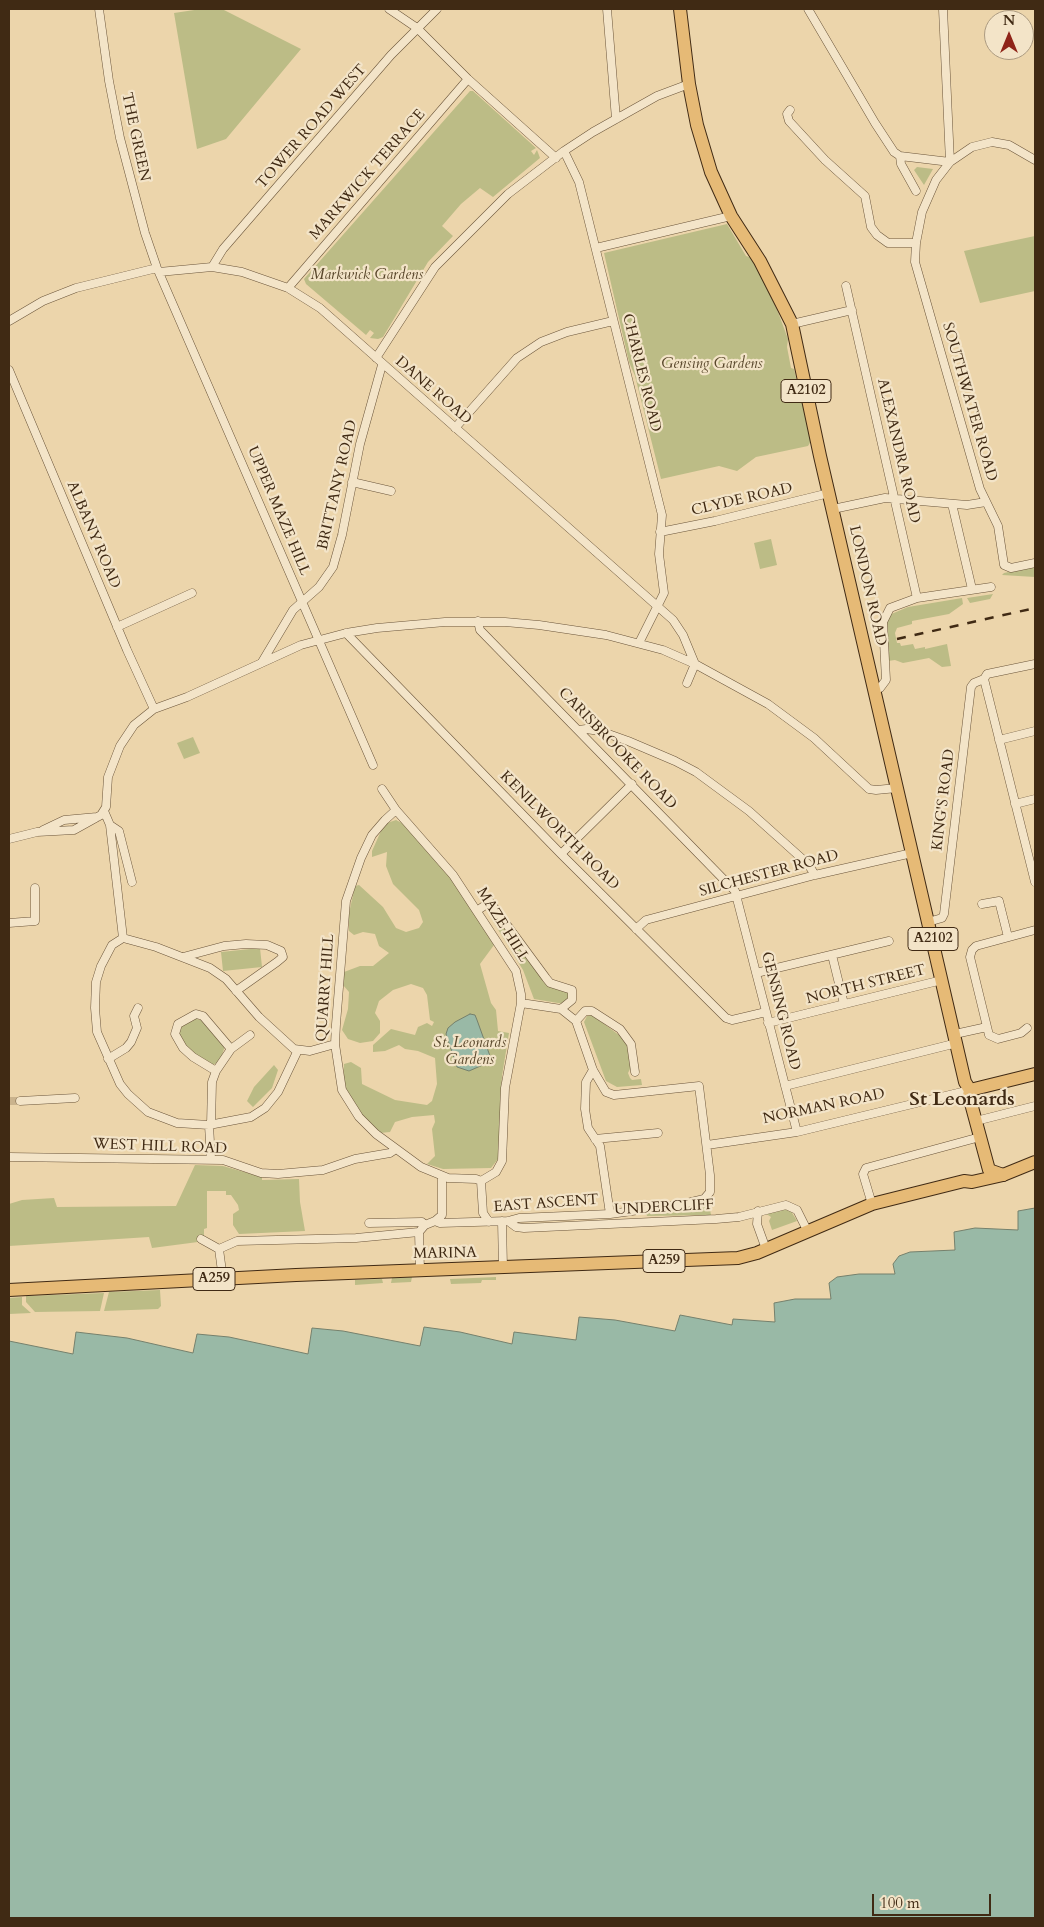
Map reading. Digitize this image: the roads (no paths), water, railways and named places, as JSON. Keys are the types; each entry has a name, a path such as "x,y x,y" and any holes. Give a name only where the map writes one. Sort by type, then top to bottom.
{"main road":[{"name":"LONDON ROAD","path":"680,9 689,84 704,149 731,216 760,261 792,324 928,922 989,1170"},
{"name":"NORMAN ROAD","path":"970,1090 1035,1074"},
{"name":"A259","path":"964,1181 971,1175 989,1170 1015,1163 1030,1163"},
{"name":"A259","path":"872,1204 964,1181 972,1182 1003,1175 1030,1163"},
{"path":"989,1170 1003,1175"},
{"name":"MARINA","path":"9,1290 223,1278 726,1259 749,1256 806,1230 872,1204"}],"street":[{"name":"THE GREEN","path":"99,9 109,81 120,138 142,224 158,270"},
{"path":"389,9 417,28 468,79 556,158"},
{"path":"423,9 428,17"},
{"name":"TOWER ROAD WEST","path":"212,267 223,249 417,28 438,9"},
{"path":"606,9 616,119"},
{"path":"808,9 894,152 900,156 950,162 943,9"},
{"name":"MARKWICK TERRACE","path":"288,288 468,79"},
{"path":"376,358 435,267 508,194 564,151 616,119 657,96 689,84"},
{"path":"790,110 787,114 789,121 825,160 865,196 871,227 877,235 888,243 916,243"},
{"name":"SOUTHWATER ROAD","path":"1035,160 1009,145 992,142 972,147 950,162 936,180 922,212 916,243 916,270 980,489 998,526 1006,566 1015,568 1035,562"},
{"name":"CHARLES ROAD","path":"564,151 580,182 662,515 659,554 664,592 639,643"},
{"path":"900,156 901,164 916,191"},
{"path":"596,248 731,216"},
{"name":"DANE ROAD","path":"158,270 212,267 242,272 288,288 320,308 382,365 657,606"},
{"path":"9,321 43,301 76,288 158,270"},
{"name":"UPPER MAZE HILL","path":"158,270 373,765"},
{"name":"ALEXANDRA ROAD","path":"846,286 917,598"},
{"path":"792,324 852,310"},
{"path":"455,428 518,358 540,342 567,332 614,321"},
{"name":"BRITTANY ROAD","path":"261,664 293,610 319,587 334,566 360,444 382,365"},
{"name":"ALBANY ROAD","path":"9,370 117,627 154,709"},
{"path":"352,482 391,491"},
{"name":"CLYDE ROAD","path":"660,532 715,521 829,493"},
{"path":"833,510 894,498 952,504 986,502"},
{"path":"952,504 972,589"},
{"path":"874,690 880,688 886,680 882,633 885,614 898,604 917,598 991,587"},
{"path":"117,627 192,593"},
{"path":"657,606 673,620 683,634 695,664 687,683"},
{"path":"37,832 74,830 101,814 108,777 117,751 134,725 154,709 301,646 346,633 436,622 478,621 539,625 639,643 695,664 748,692 814,738 869,788 876,790 897,788"},
{"name":"CARISBROOKE ROAD","path":"478,621 480,630 632,784 738,896"},
{"name":"KENILWORTH ROAD","path":"346,633 561,854 726,1018 732,1020 766,1012"},
{"path":"1035,664 987,674 984,679 1035,882"},
{"name":"KING'S ROAD","path":"928,922 942,918 944,914 971,687 974,683 984,679"},
{"path":"579,730 600,731 628,741 696,772 749,811 808,864 815,875"},
{"path":"999,740 1035,731"},
{"path":"561,854 632,784"},
{"name":"MAZE HILL","path":"382,790 396,810 440,858 478,910 516,972 521,1002 505,1088 502,1161 496,1172 481,1182"},
{"path":"1015,804 1035,799"},
{"name":"QUARRY HILL","path":"396,810 372,835 361,858 346,901 337,988 336,1044 342,1090 348,1103 376,1134 421,1167 442,1177"},
{"path":"101,814 110,825 119,831 132,882"},
{"path":"9,839 37,832 64,820 101,814"},
{"path":"110,825 123,938"},
{"name":"SILCHESTER ROAD","path":"636,929 646,920 815,875 912,853"},
{"path":"9,923 35,921 35,888"},
{"name":"GENSING ROAD","path":"738,896 768,1024 797,1132"},
{"path":"982,904 999,901 1008,937"},
{"path":"478,910 490,902 550,983 568,987 572,990 572,1000 561,1009"},
{"path":"1028,1028 1020,1033 998,1038 990,1035 970,957 972,950 976,946 1035,930"},
{"path":"123,938 183,957 210,968 226,979 272,1030 298,1050 310,1051 336,1044"},
{"path":"123,938 112,945 96,982 96,1026 108,1059 128,1094 148,1112 177,1123 210,1125 240,1121 251,1117 265,1108 278,1092 298,1050"},
{"path":"756,973 889,941"},
{"path":"183,957 224,946 246,944 267,946 282,951 283,957 236,991"},
{"path":"832,955 844,1004"},
{"name":"NORTH STREET","path":"768,1024 942,980"},
{"path":"521,1002 561,1009 576,1021 593,1070 603,1089 614,1095 696,1085 700,1088 707,1144"},
{"path":"108,1059 126,1048 131,1042 137,1028 134,1016 138,1008"},
{"path":"576,1021 585,1011 592,1011 620,1028 631,1044 635,1072"},
{"path":"216,1071 193,1057 183,1048 174,1034 178,1024 196,1014 203,1016 231,1049"},
{"path":"785,1086 956,1039 987,1027"},
{"path":"211,1160 212,1082 216,1071 231,1049 250,1035"},
{"path":"593,1070 586,1082 585,1099 588,1128 600,1146 610,1214"},
{"name":"NORMAN ROAD","path":"707,1144 797,1132 970,1090"},
{"path":"20,1101 76,1098"},
{"path":"976,1121 1035,1106"},
{"path":"595,1139 658,1133"},
{"path":"872,1204 863,1174 866,1168 980,1137"},
{"name":"EAST ASCENT","path":"435,1221 440,1223 489,1222 519,1218 610,1214 662,1208 704,1199 708,1196 711,1188 707,1144"},
{"name":"WEST HILL ROAD","path":"9,1157 223,1160 261,1173 309,1172 356,1159 390,1153 396,1149"},
{"path":"420,1270 419,1232 425,1225 435,1221 442,1215 442,1177 476,1179 481,1182 483,1213 489,1222"},
{"name":"UNDERCLIFF","path":"505,1221 524,1228 716,1219 790,1205 797,1210 806,1230"},
{"path":"758,1211 757,1224 766,1249"},
{"path":"503,1268 505,1221"},
{"path":"369,1222 422,1222 425,1225"},
{"path":"219,1250 237,1241 356,1238 419,1232"},
{"path":"200,1239 219,1250"},
{"path":"219,1250 223,1278"}],"tunnel":[{"path":"9,1101 20,1101"}],"railway":[{"path":"897,639 1035,608"}],"district":[{"name":"St Leonards","path":"962,1100"}],"park label":[{"name":"Markwick Gardens","path":"367,276"},
{"name":"Gensing Gardens","path":"712,365"},
{"name":"St. Leonards Gardens","path":"470,1052"}]}
